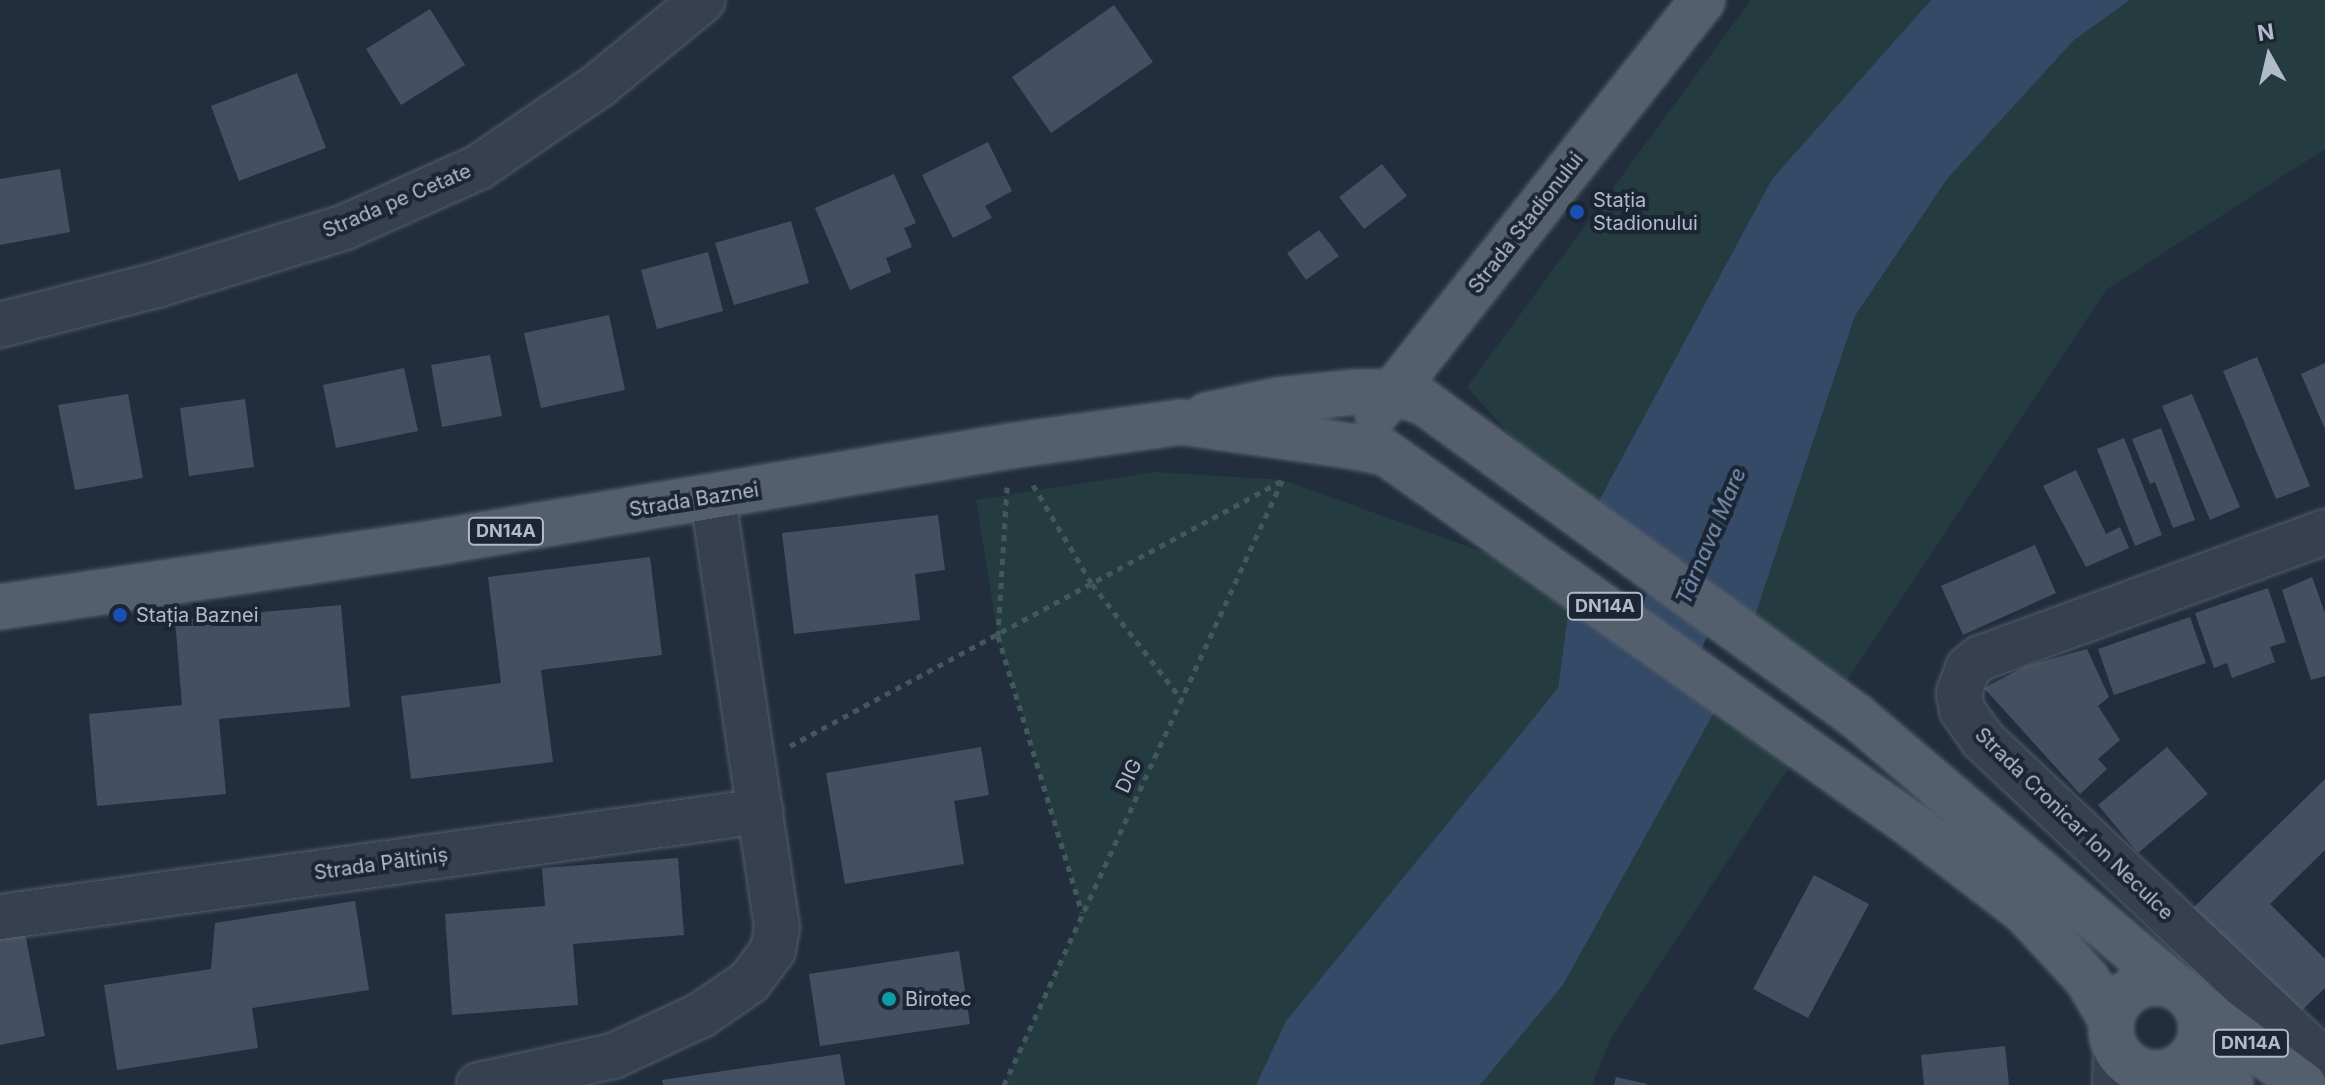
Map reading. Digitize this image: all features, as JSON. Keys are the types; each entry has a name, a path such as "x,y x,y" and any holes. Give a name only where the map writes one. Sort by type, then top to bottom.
{"main road":[{"name":"Strada Stadionului","path":"1368,450 1703,0"},
{"name":"DN14A","path":"1181,422 1279,400 1409,398 1856,716 2186,996 2304,1085"},
{"name":"Strada Baznei","path":"0,607 713,497 1010,446 1181,422 1368,450"},
{"name":"DN14A","path":"1368,450 1823,760 2025,912 2087,979 2114,1052"},
{"path":"2159,982 2186,996 2202,1032 2182,1069 2146,1072 2134,1068 2114,1052 2117,1004 2128,992 2159,982"},
{"name":"DN14A","path":"2182,1069 2231,1085"}],"street":[{"name":"Strada pe Cetate","path":"0,325 157,285 345,227 479,167 599,85 703,0"},
{"path":"479,1085 602,1072 613,1056 701,1015 749,982 773,950 777,927 713,497"},
{"name":"Strada Cronicar Ion Neculce","path":"2325,532 1980,658 1968,668 1959,693 1962,710 1982,739 2325,1062"},
{"name":"Strada Păltiniș","path":"0,917 761,811"}],"path":[{"path":"1010,446 1092,584 1182,700"},
{"path":"1010,446 998,636 1083,914"},
{"path":"755,765 1283,480 1368,450"},
{"name":"DIG","path":"1004,1085 1283,480"}],"green space":[{"path":"1751,0 1931,0 1772,179 1588,521 1467,387"},
{"path":"2130,0 2325,0 2325,149 2106,290 1834,700 1748,637 1855,316 1947,179 2073,41"},
{"path":"1155,472 1283,480 1572,584 1558,688 1286,1021 1256,1085 1004,1085 1083,914 998,636 976,500"},
{"path":"1726,691 1803,746 1610,1040 1592,1085 1480,1085 1563,985"}],"water":[{"path":"1931,0 2130,0 2073,41 1947,179 1855,316 1748,637 1588,521 1772,179"},
{"path":"1572,584 1726,691 1563,985 1480,1085 1256,1085 1286,1021 1558,688"}],"building":[{"path":"1114,5 1153,62 1051,133 1012,77"},
{"path":"430,9 465,65 401,105 366,49"},
{"path":"297,73 326,148 239,181 211,106"},
{"path":"988,142 1012,191 985,206 992,218 953,238 922,175"},
{"path":"1382,164 1407,196 1364,229 1339,197"},
{"path":"60,169 70,232 0,245 0,179"},
{"path":"894,174 916,223 904,228 912,247 886,258 891,272 850,290 815,208"},
{"path":"791,221 809,283 734,305 715,243"},
{"path":"1319,230 1339,256 1306,280 1287,253"},
{"path":"708,252 723,311 657,329 641,270"},
{"path":"609,315 625,390 541,408 524,333"},
{"path":"490,355 502,416 442,427 431,365"},
{"path":"2257,357 2310,486 2276,499 2223,371"},
{"path":"2325,363 2325,429 2301,374"},
{"path":"404,368 418,431 336,448 323,385"},
{"path":"128,394 143,478 75,490 58,405"},
{"path":"2192,394 2240,507 2210,520 2162,406"},
{"path":"245,399 254,467 189,476 180,408"},
{"path":"2161,428 2195,520 2173,528 2155,482 2150,484 2132,439"},
{"path":"2124,438 2162,535 2135,546 2097,449"},
{"path":"2076,470 2106,534 2120,527 2129,548 2086,567 2043,486"},
{"path":"938,515 945,570 915,574 920,620 794,634 782,533"},
{"path":"2035,545 2056,593 1963,635 1941,586"},
{"path":"650,557 662,655 541,670 553,762 411,779 401,696 501,683 488,577"},
{"path":"2312,577 2325,613 2325,676 2311,680 2282,590"},
{"path":"2268,588 2286,642 2270,647 2275,662 2232,678 2227,663 2214,668 2195,613"},
{"path":"341,605 350,707 219,719 226,794 97,806 89,714 182,705 175,620"},
{"path":"2190,617 2206,663 2114,695 2098,649"},
{"path":"2087,649 2109,697 2098,706 2120,740 2098,759 2107,769 2080,794 1984,688 2026,666"},
{"path":"981,747 989,795 954,801 964,864 845,884 826,773"},
{"path":"2167,747 2208,794 2138,853 2098,805"},
{"path":"2325,779 2325,850 2270,904 2325,959 2325,988 2292,1020 2187,914"},
{"path":"678,858 684,935 573,944 578,1005 452,1015 445,914 545,906 542,868"},
{"path":"1814,875 1869,904 1808,1018 1753,989"},
{"path":"355,901 369,990 252,1008 258,1048 117,1070 104,985 211,969 215,923"},
{"path":"25,933 45,1036 0,1045 0,938"},
{"name":"Birotec","path":"959,951 970,1024 820,1046 809,974"},
{"path":"2005,1046 2009,1085 1924,1085 1921,1055"},
{"path":"840,1054 845,1085 663,1085 662,1080"},
{"path":"1616,1077 1647,1084 1647,1085 1614,1085"}],"waterway":[{"name":"Târnava Mare","path":"1632,720 1716,524"}],"place":[{"name":"Stația Stadionului","path":"1577,212"},
{"name":"Stația Baznei","path":"120,615"},
{"name":"Birotec","path":"889,999"}]}
